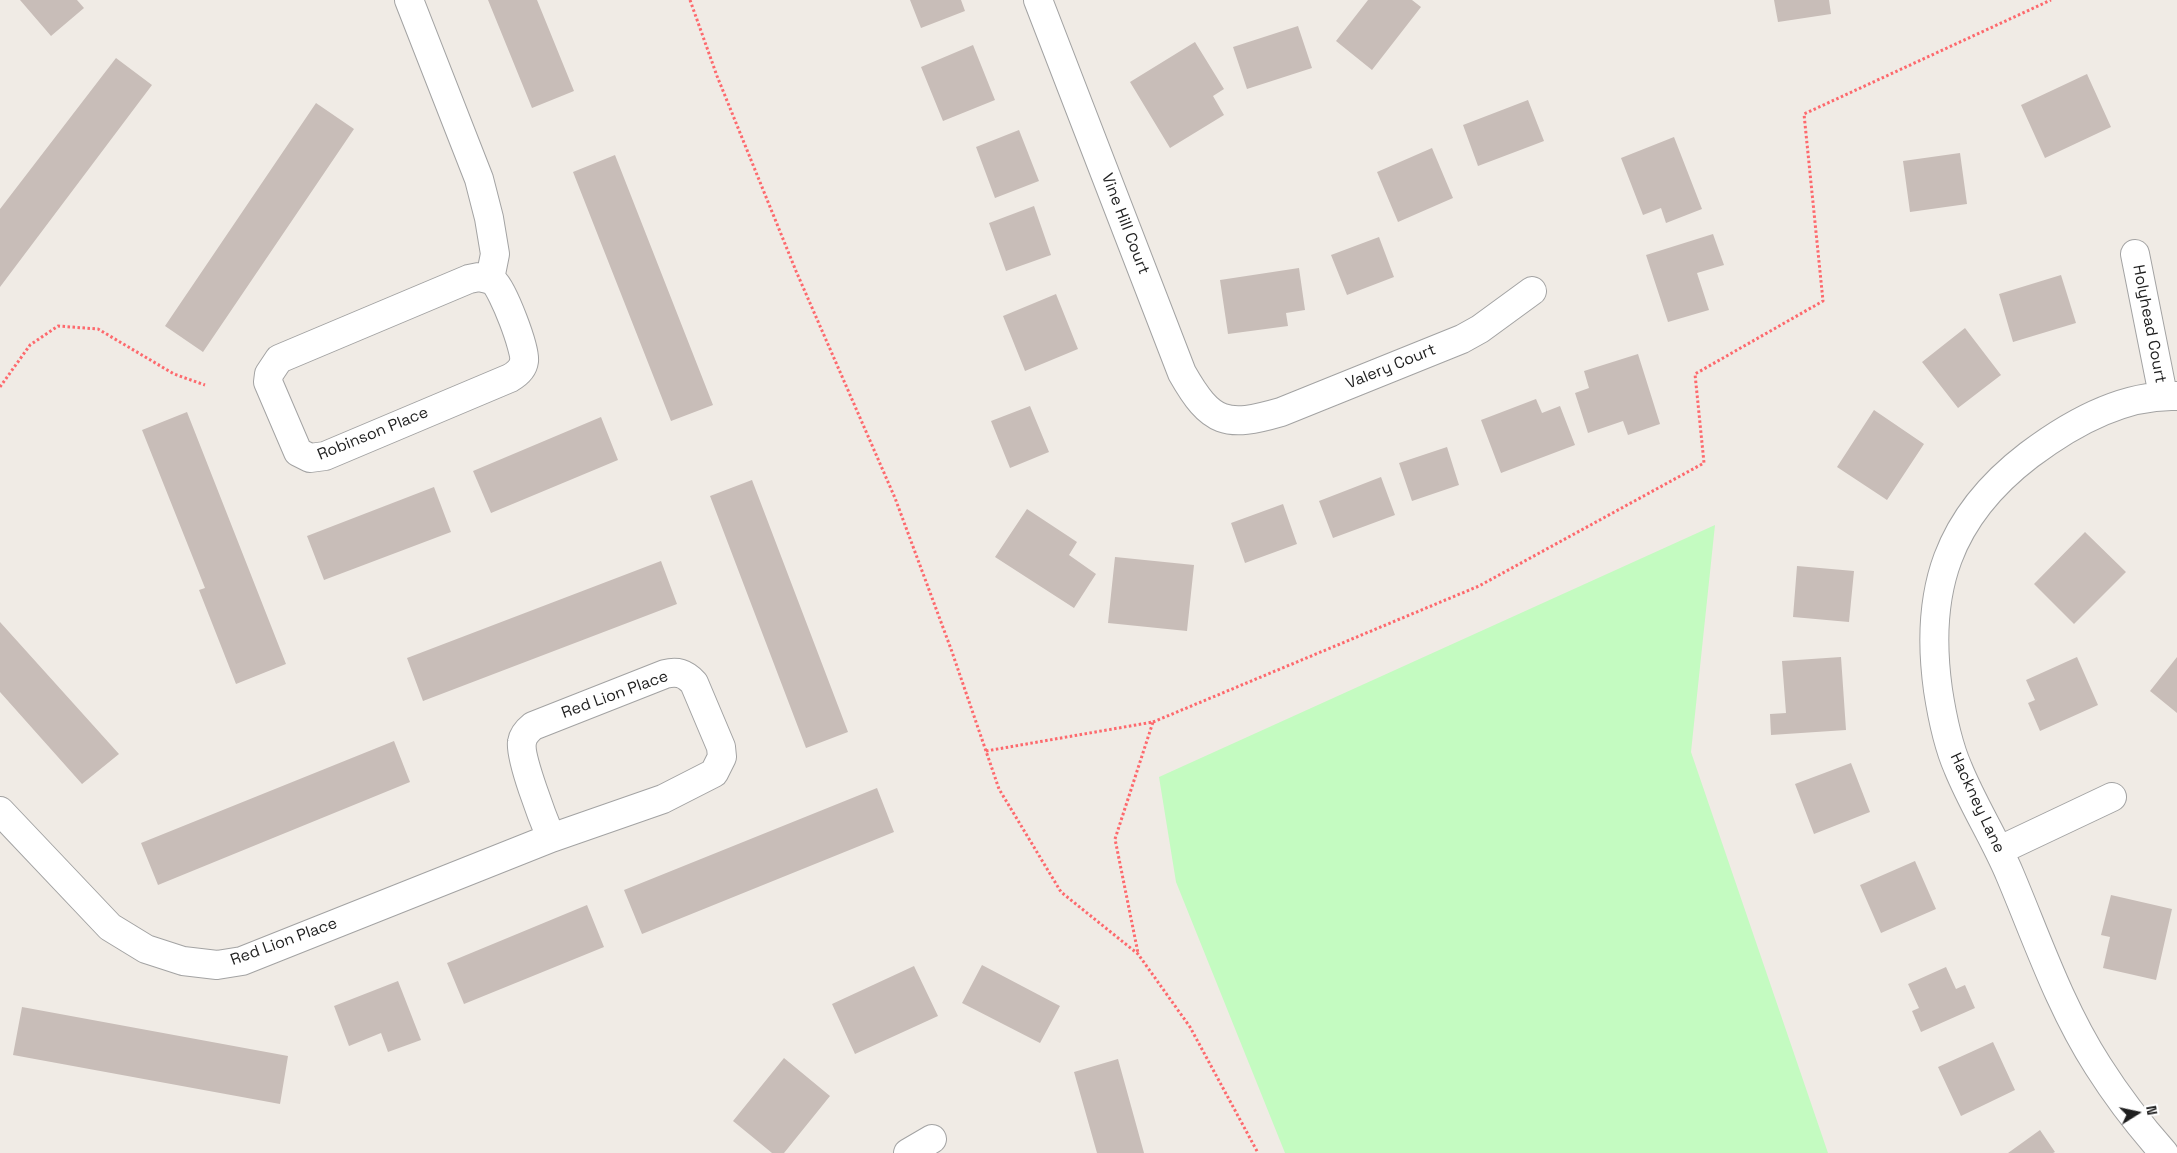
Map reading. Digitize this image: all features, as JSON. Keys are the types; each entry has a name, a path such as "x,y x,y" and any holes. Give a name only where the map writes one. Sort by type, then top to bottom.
{"street":[{"path":"409,0 479,179 490,218 495,254 490,279"},
{"name":"Vine Hill Court","path":"1038,0 1182,373 1196,398 1208,410 1218,418 1240,421"},
{"name":"Holyhead Court","path":"2135,254 2170,396"},
{"name":"Robinson Place","path":"480,277 490,279 498,287 524,352 523,365 516,374 325,456 310,458 298,452 268,382 269,374 279,359 469,279 480,277"},
{"name":"Valery Court","path":"1240,421 1257,419 1281,412 1462,339 1480,329 1532,291"},
{"name":"Hackney Lane","path":"2164,1153 2120,1099 2092,1056 2049,968 2000,850 1958,768 1948,739 1941,705 1933,633 1936,598 1948,556 1960,529 1983,498 2014,467 2048,441 2095,415 2126,403 2170,396"},
{"name":"Red Lion Place","path":"0,811 110,927 146,949 183,961 217,965 242,961 551,838 663,799 714,773 722,758 720,747 694,683 688,677 681,673 665,674 533,726 525,732 521,743 524,757 551,838"},
{"path":"2000,850 2112,796"},
{"path":"908,1153 932,1139"}],"path":[{"path":"690,0 717,76 796,271 895,498 1000,790 1061,892 1138,954 1190,1027 1258,1153"},
{"path":"986,750 1153,722 1479,586 1704,463 1695,374 1823,301 1804,114 2051,0"},
{"path":"0,387 30,345 58,326 98,329 174,374 205,385"},
{"path":"1138,954 1115,839 1153,722"}],"green space":[{"path":"1715,525 1691,752 1828,1153 1285,1153 1176,882 1159,777"}],"building":[{"path":"20,0 77,0 84,8 51,36"},
{"path":"488,0 537,0 574,91 532,108"},
{"path":"910,0 961,0 965,11 921,28"},
{"path":"1368,0 1412,0 1421,7 1372,70 1336,41"},
{"path":"1774,0 1829,0 1831,14 1778,22"},
{"path":"1298,26 1312,68 1247,89 1233,47"},
{"path":"1195,42 1224,89 1213,96 1224,115 1170,148 1130,82"},
{"path":"973,45 995,100 943,121 921,67"},
{"path":"116,58 152,85 0,287 0,209"},
{"path":"2087,74 2111,127 2045,158 2021,105"},
{"path":"1528,100 1544,141 1478,166 1463,125"},
{"path":"316,103 354,129 203,352 165,326"},
{"path":"1019,130 1039,181 995,198 976,147"},
{"path":"1674,137 1702,209 1666,223 1661,208 1643,215 1621,158"},
{"path":"1432,148 1453,198 1398,222 1377,172"},
{"path":"1960,153 1967,204 1910,212 1903,161"},
{"path":"615,155 713,405 671,421 573,172"},
{"path":"1034,206 1051,255 1006,271 989,223"},
{"path":"1713,234 1724,265 1697,273 1709,310 1668,322 1646,255"},
{"path":"1379,237 1394,277 1347,295 1331,255"},
{"path":"1299,268 1305,310 1286,313 1288,326 1228,334 1220,280"},
{"path":"2061,275 2076,323 2013,342 1999,294"},
{"path":"1056,294 1078,349 1025,371 1003,316"},
{"path":"1965,328 2001,375 1958,408 1922,362"},
{"path":"1638,354 1660,424 1628,435 1623,421 1588,433 1575,393 1589,388 1584,371"},
{"path":"1536,399 1542,413 1560,406 1575,445 1501,473 1481,420"},
{"path":"1030,406 1049,452 1010,468 991,421"},
{"path":"1874,410 1924,444 1887,500 1837,467"},
{"path":"187,412 286,664 236,684 199,590 205,588 142,430"},
{"path":"601,417 618,460 491,513 473,471"},
{"path":"1447,447 1459,485 1412,501 1399,463"},
{"path":"1381,477 1395,515 1333,538 1319,501"},
{"path":"752,480 848,732 806,748 710,496"},
{"path":"434,487 451,532 324,580 307,536"},
{"path":"1283,504 1297,544 1245,563 1231,523"},
{"path":"1027,509 1077,542 1069,555 1096,574 1074,608 995,557"},
{"path":"2085,532 2126,572 2074,624 2034,584"},
{"path":"1115,557 1194,565 1187,631 1108,623"},
{"path":"661,561 677,604 423,701 407,658"},
{"path":"1797,566 1854,571 1849,622 1793,617"},
{"path":"0,622 119,754 82,784 0,692"},
{"path":"1841,657 1846,730 1771,735 1770,714 1786,713 1782,661"},
{"path":"2077,657 2098,705 2040,731 2028,703 2035,700 2026,680"},
{"path":"2177,657 2177,713 2150,691"},
{"path":"394,741 410,782 158,885 141,843"},
{"path":"1851,763 1870,812 1814,834 1795,784"},
{"path":"877,788 894,832 642,934 624,890"},
{"path":"1915,861 1936,909 1881,933 1860,885"},
{"path":"2111,895 2172,909 2156,980 2103,968 2110,937 2101,935"},
{"path":"587,905 604,947 464,1004 447,963"},
{"path":"982,965 1060,1006 1040,1043 962,1003"},
{"path":"914,966 938,1016 855,1054 832,1004"},
{"path":"1946,967 1956,989 1965,985 1975,1008 1921,1032 1912,1011 1919,1008 1908,984"},
{"path":"398,981 421,1040 388,1052 381,1033 349,1046 334,1006"},
{"path":"22,1007 288,1056 280,1104 13,1055"},
{"path":"1993,1042 2015,1090 1961,1116 1938,1067"},
{"path":"784,1058 830,1096 784,1153 772,1153 733,1121"},
{"path":"1118,1059 1144,1153 1097,1153 1074,1072"},
{"path":"2040,1130 2055,1152 2008,1153"}]}
